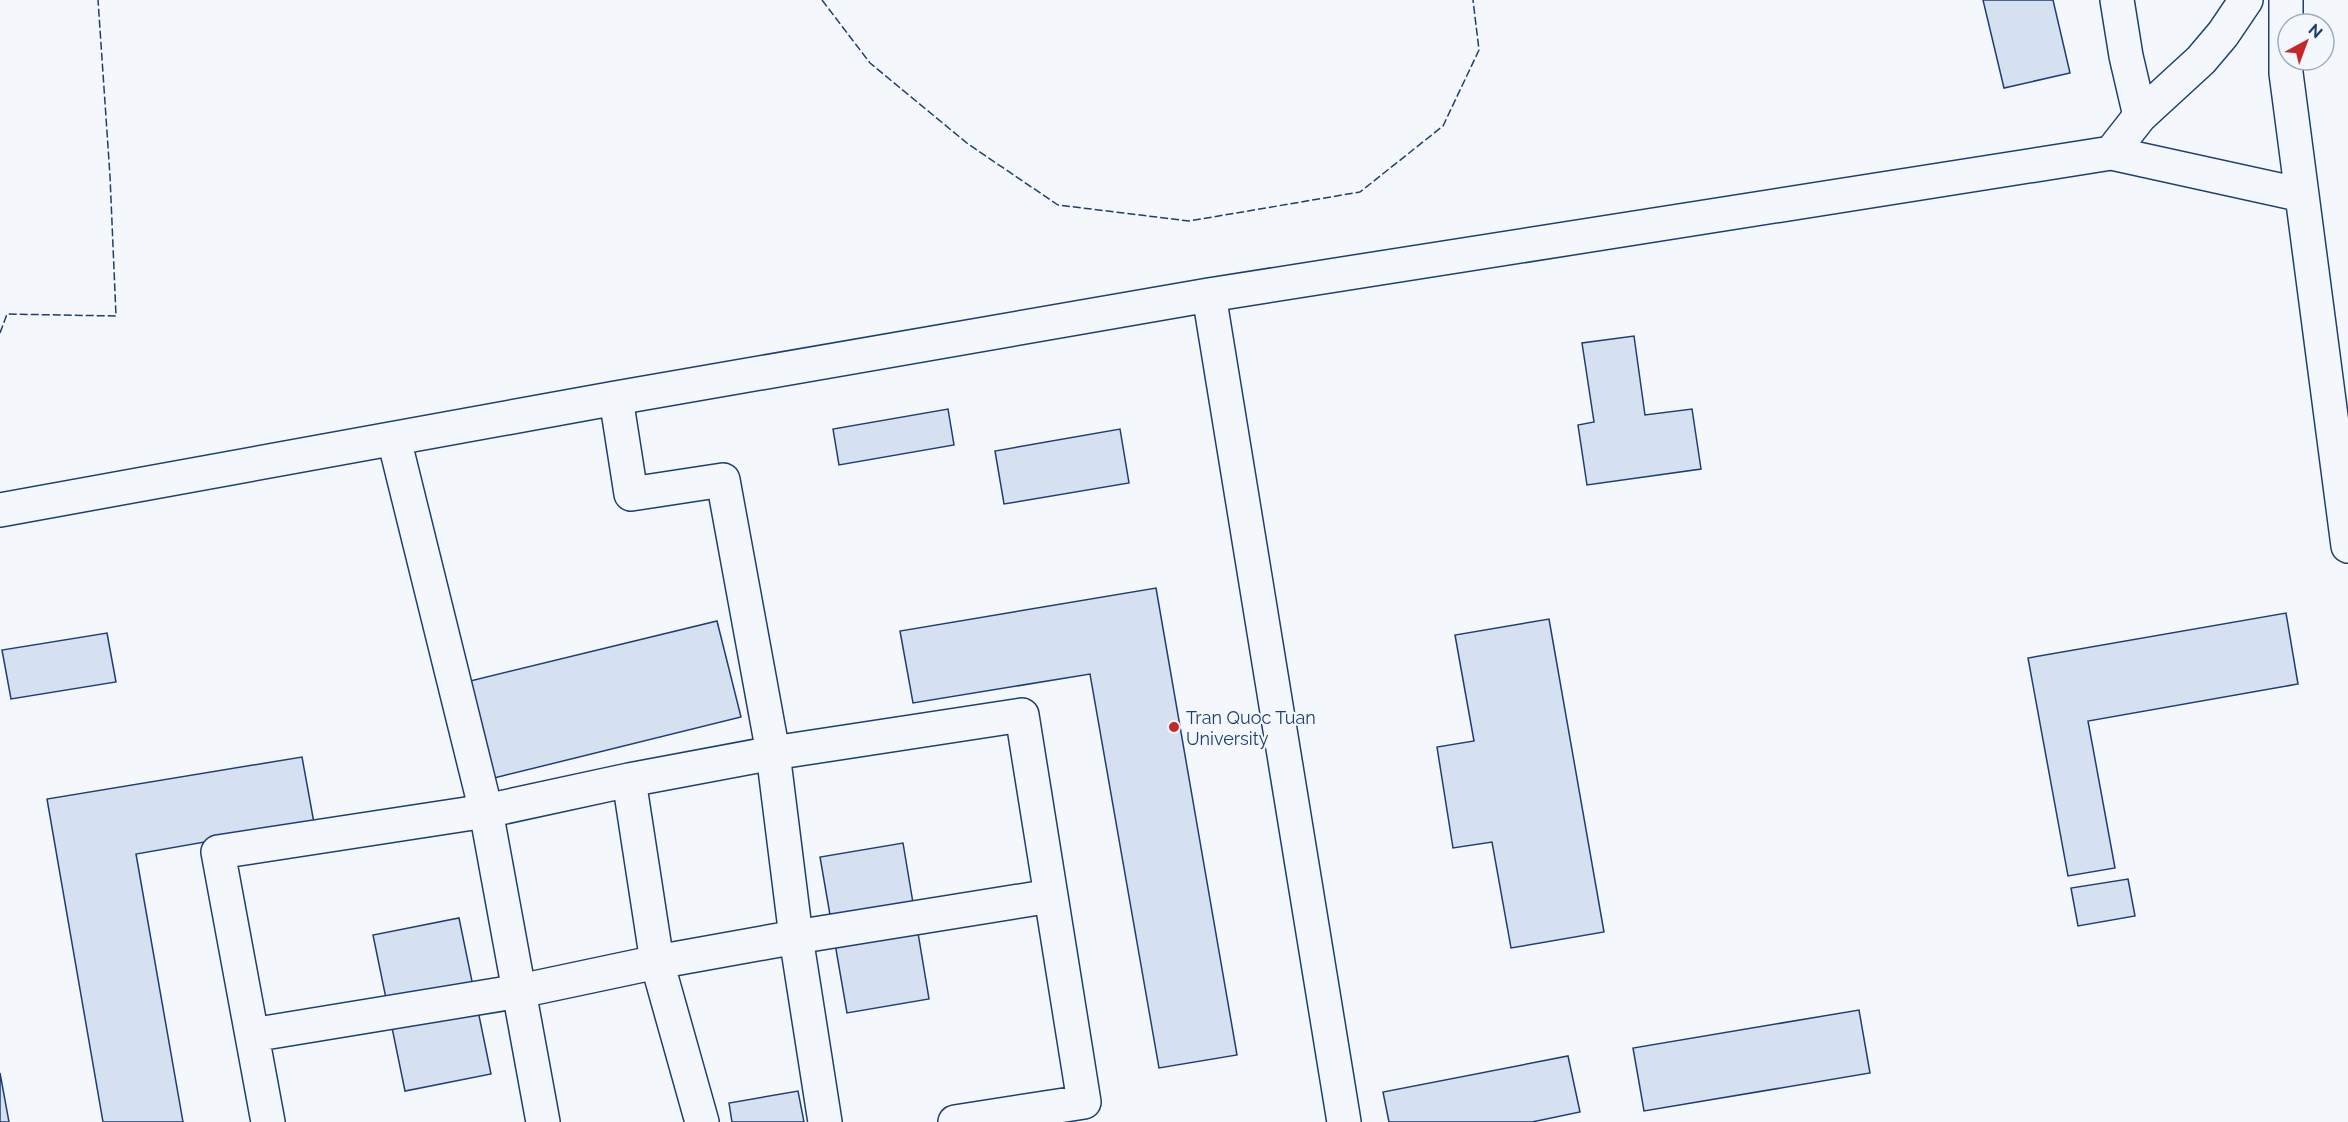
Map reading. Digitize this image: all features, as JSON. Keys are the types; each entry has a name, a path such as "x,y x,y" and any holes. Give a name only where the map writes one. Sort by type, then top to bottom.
{"lane":[{"path":"2117,0 2126,57 2140,116"},
{"path":"2111,153 2140,116 2200,60 2223,34 2246,0"},
{"path":"2286,0 2286,73 2348,546"},
{"path":"0,510 616,398 1209,296 2111,153 2302,195"},
{"path":"1209,296 1344,1122"},
{"path":"616,398 631,494 723,480 773,753 796,937 825,1122"},
{"path":"393,439 486,810 543,1122"},
{"path":"268,1122 218,852 486,810 773,753 1022,715 1084,1102 955,1122"},
{"path":"629,780 657,962 702,1122"},
{"path":"252,1035 519,991 657,962 796,937 1051,896"}],"building":[{"path":"1983,0 2053,0 2070,73 2004,88"},
{"path":"1634,336 1645,415 1692,409 1701,469 1587,485 1578,425 1594,422 1582,343"},
{"path":"948,409 954,445 839,465 833,429"},
{"path":"1120,429 1129,483 1004,504 995,451"},
{"path":"1156,588 1237,1055 1159,1068 1090,674 913,703 900,631"},
{"path":"2286,613 2298,684 2088,721 2115,868 2068,876 2028,658"},
{"path":"1549,619 1604,932 1511,948 1492,842 1453,848 1437,747 1474,741 1455,635"},
{"path":"717,621 741,717 482,781 458,684"},
{"path":"107,633 116,682 11,699 2,650"},
{"path":"302,757 314,823 136,854 183,1122 103,1122 47,799"},
{"path":"903,843 929,999 847,1013 820,857"},
{"path":"2128,879 2135,916 2078,926 2071,888"},
{"path":"459,918 491,1074 405,1091 373,935"},
{"path":"1859,1010 1870,1073 1644,1111 1633,1048"},
{"path":"1568,1056 1580,1112 1532,1122 1389,1122 1383,1092"},
{"path":"0,1073 9,1122 0,1122"},
{"path":"798,1091 804,1122 732,1122 729,1103"}],"fence":[{"path":"0,333 7,314 116,316 110,176 98,0"},
{"path":"822,0 870,63 968,144 1058,205 1189,221 1360,192 1443,126 1479,50 1473,0"}],"place":[{"name":"Tran Quoc Tuan University","path":"1174,727"}]}
